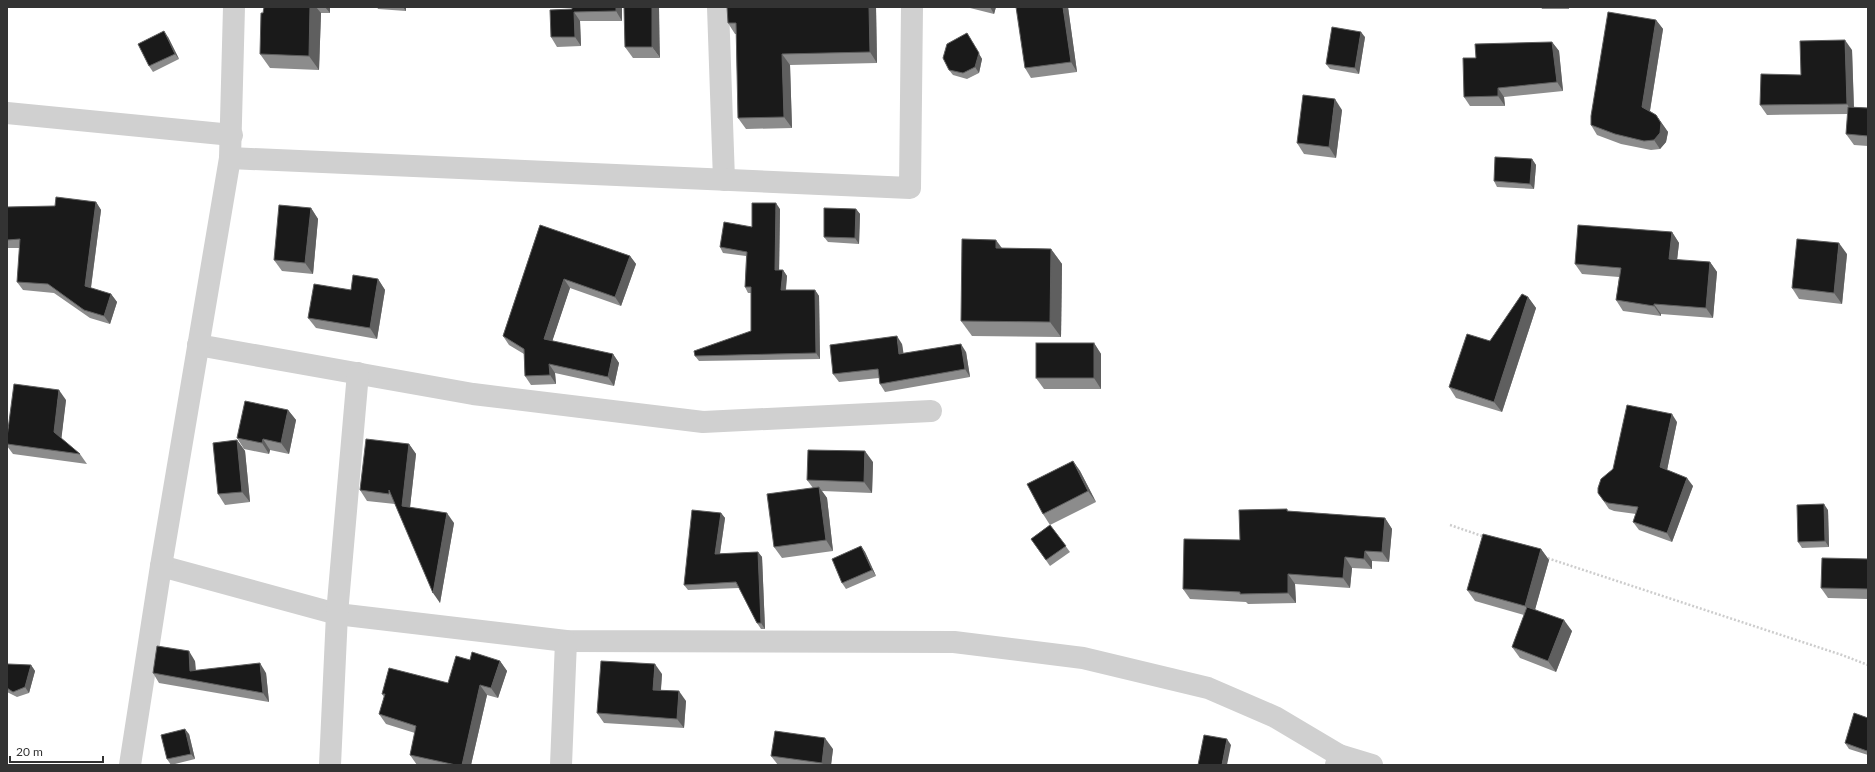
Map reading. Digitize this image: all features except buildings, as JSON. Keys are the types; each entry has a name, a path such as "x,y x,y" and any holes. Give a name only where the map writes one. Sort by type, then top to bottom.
{"street":[{"path":"130,765 160,566 230,158 232,135 234,7"},
{"path":"718,7 724,180"},
{"path":"230,158 910,188 912,7"},
{"path":"7,112 232,135"},
{"path":"198,345 473,394 703,422 931,411"},
{"path":"330,765 337,614 358,374"},
{"path":"160,566 337,614 566,641 954,642 1083,658 1208,688 1275,717 1338,760 1372,765"},
{"path":"561,765 566,641"}],"path":[{"path":"1450,525 1488,538"},
{"path":"1541,556 1842,655 1868,665"}]}
